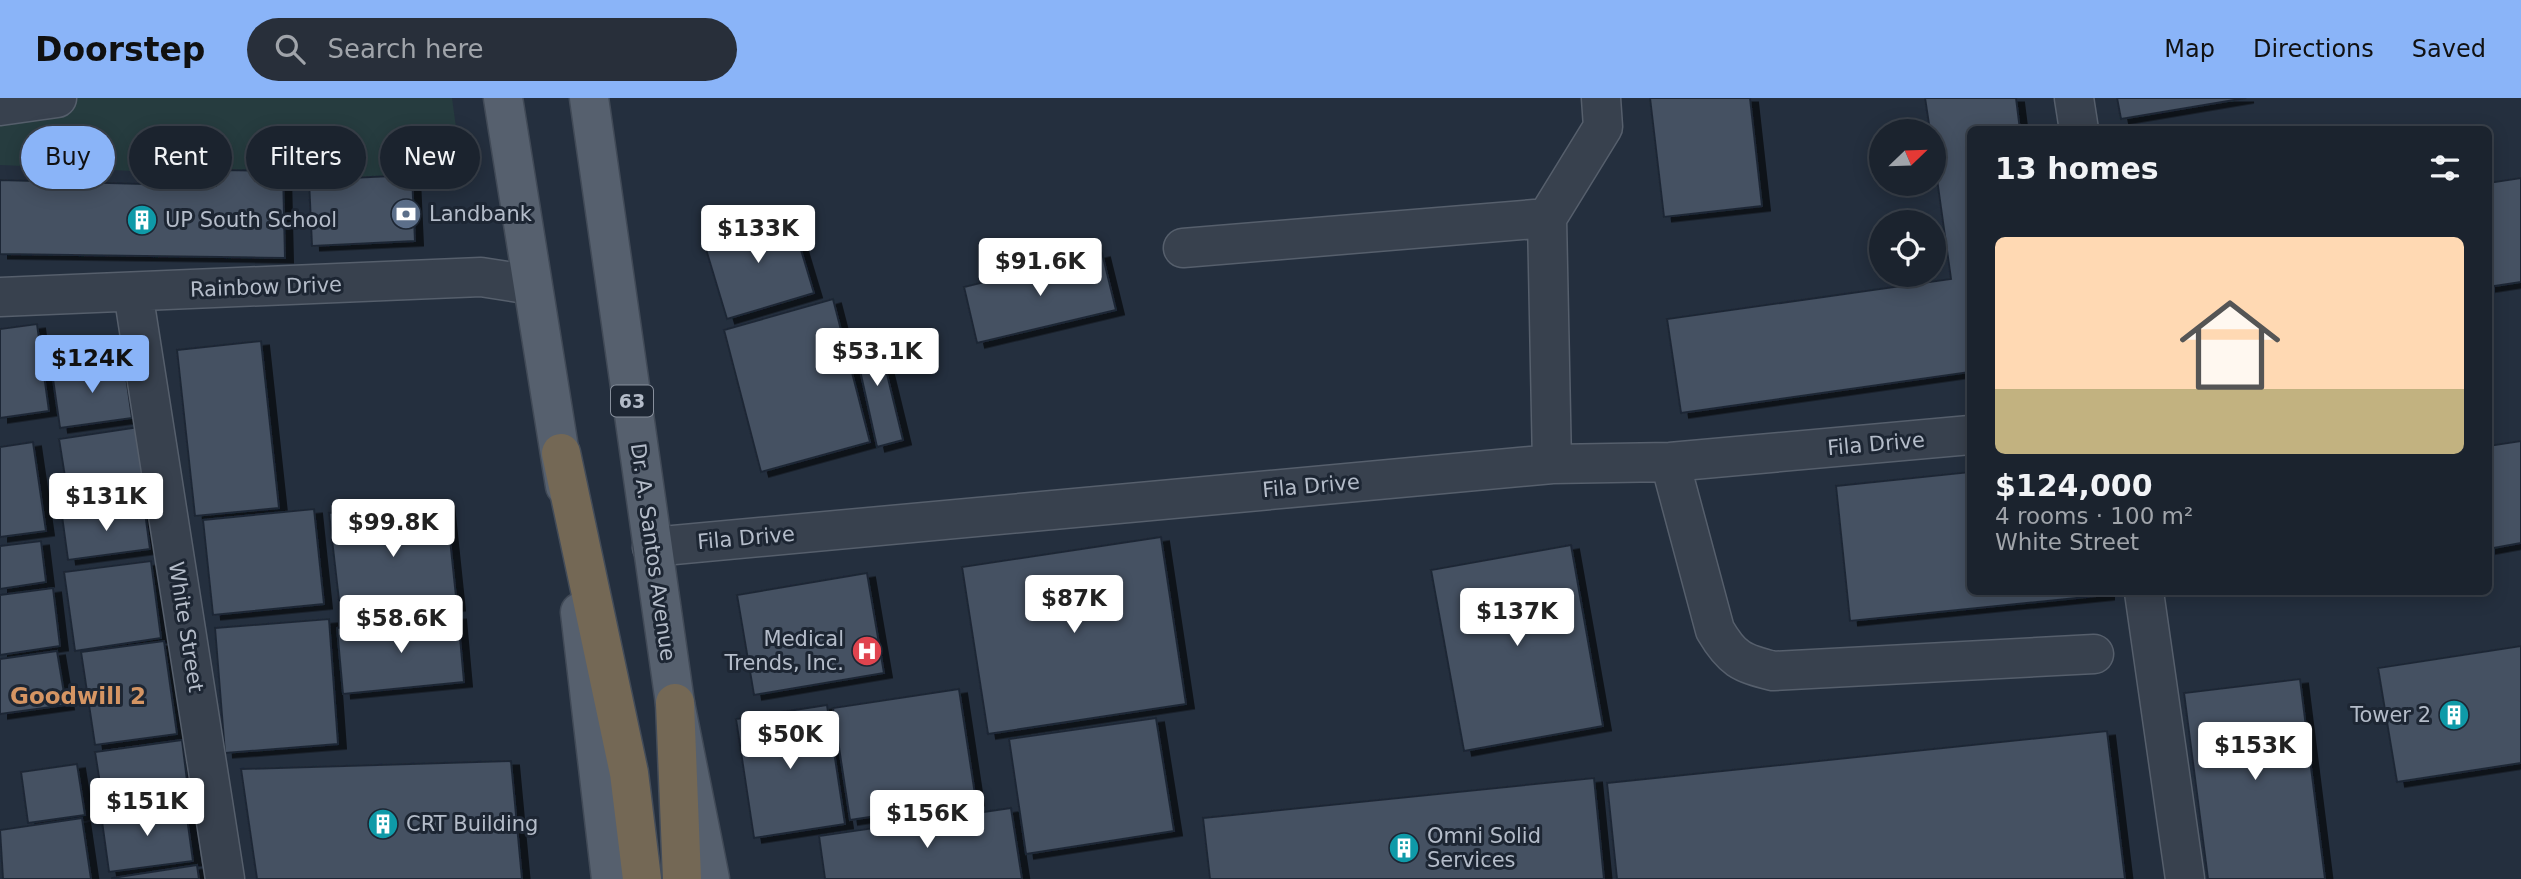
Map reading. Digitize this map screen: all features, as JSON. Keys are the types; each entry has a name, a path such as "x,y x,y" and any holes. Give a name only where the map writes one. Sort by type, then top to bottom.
{"highway":[{"path":"561,453 629,773 642,879"},
{"path":"675,703 682,879"}],"main road":[{"path":"503,98 561,453 611,879"},
{"name":"Dr. A. Santos Avenue","path":"589,98 675,703 710,879"}],"street":[{"path":"0,106 57,98"},
{"path":"1552,464 1547,218 1602,127 1601,98"},
{"path":"2074,98 2078,126"},
{"path":"1183,248 1547,218"},
{"name":"Rainbow Drive","path":"0,297 481,278 532,285"},
{"name":"White Street","path":"133,292 225,879"},
{"name":"Fila Drive","path":"652,547 1552,464 1670,462 1967,435"},
{"path":"1670,462 1715,630 1727,650 1742,663 1773,671 2094,654"},
{"path":"2144,595 2185,879"}],"green space":[{"path":"0,98 452,98 456,126 380,126 380,182 366,182 366,126 246,126 246,176 232,176 232,126 129,126 129,171 115,170 115,126 21,126 21,166 0,165"}],"building":[{"path":"1650,98 1750,98 1762,206 1664,217"},
{"path":"1925,98 2016,98 2020,126 1967,126 1967,372 1681,413 1667,319 1894,287 1946,287 1946,280 1951,279 1946,243 1946,210 1941,210 1939,196 1946,196 1946,119 1928,119"},
{"path":"2117,98 2246,98 2121,119"},
{"name":"UP South School","path":"232,170 246,170 246,189 283,189 285,258 0,254 0,180 21,181 21,189 115,189 115,183 129,184 129,189 232,189"},
{"path":"366,177 380,177 380,189 413,189 415,241 312,246 309,189 366,189"},
{"path":"2521,178 2521,282 2492,286 2492,182"},
{"path":"789,210 814,293 727,319 702,236"},
{"path":"1102,253 1116,310 977,343 964,287"},
{"path":"833,299 870,442 761,472 724,330"},
{"path":"37,324 49,411 0,418 0,329"},
{"path":"876,329 903,440 877,447 852,334"},
{"path":"261,341 279,508 195,516 177,350"},
{"path":"124,362 132,418 60,428 52,372"},
{"path":"139,427 147,485 68,496 59,439"},
{"path":"2521,441 2521,543 2492,548 2492,445"},
{"path":"33,442 46,531 0,537 0,447"},
{"path":"1967,472 1967,595 2106,595 1850,621 1836,486"},
{"path":"446,501 457,606 341,618 329,513"},
{"path":"144,505 150,549 68,560 62,516"},
{"path":"314,509 324,604 213,615 203,520"},
{"path":"1161,537 1186,704 988,734 962,567"},
{"path":"41,541 46,582 0,589 0,546"},
{"path":"1571,545 1603,726 1464,751 1431,570"},
{"path":"151,561 161,638 75,651 64,572"},
{"path":"867,573 884,673 754,695 737,595"},
{"path":"53,588 60,646 0,655 0,595"},
{"path":"458,615 464,682 343,694 337,628"},
{"path":"329,619 338,744 225,753 215,628"},
{"path":"164,641 177,734 95,745 81,652"},
{"name":"Tower 2","path":"2521,646 2521,763 2397,782 2378,668"},
{"path":"57,651 66,705 0,714 0,659"},
{"path":"2300,679 2325,879 2208,879 2184,693"},
{"path":"959,689 976,801 850,820 833,708"},
{"path":"827,705 845,824 754,838 736,719"},
{"path":"1156,718 1174,831 1026,854 1009,739"},
{"path":"2107,731 2125,879 1617,879 1607,783"},
{"path":"182,740 189,797 104,809 95,752"},
{"name":"CRT Building","path":"511,761 522,879 257,879 241,769"},
{"path":"77,764 85,815 28,823 21,772"},
{"name":"Omni Solid Services","path":"1594,778 1604,879 1210,879 1203,818"},
{"path":"185,803 193,861 109,872 101,814"},
{"path":"1011,808 1022,879 825,879 819,836"},
{"path":"82,818 91,879 3,879 0,830"},
{"path":"197,865 199,879 112,879 112,878"}],"place":[{"name":"Landbank","path":"406,214"},
{"name":"UP South School","path":"142,220"},
{"name":"Medical Trends, Inc.","path":"867,651"},
{"name":"Tower 2","path":"2454,715"},
{"name":"CRT Building","path":"383,824"},
{"name":"Omni Solid Services","path":"1404,848"}],"district":[{"name":"Goodwill 2","path":"78,696"}]}
